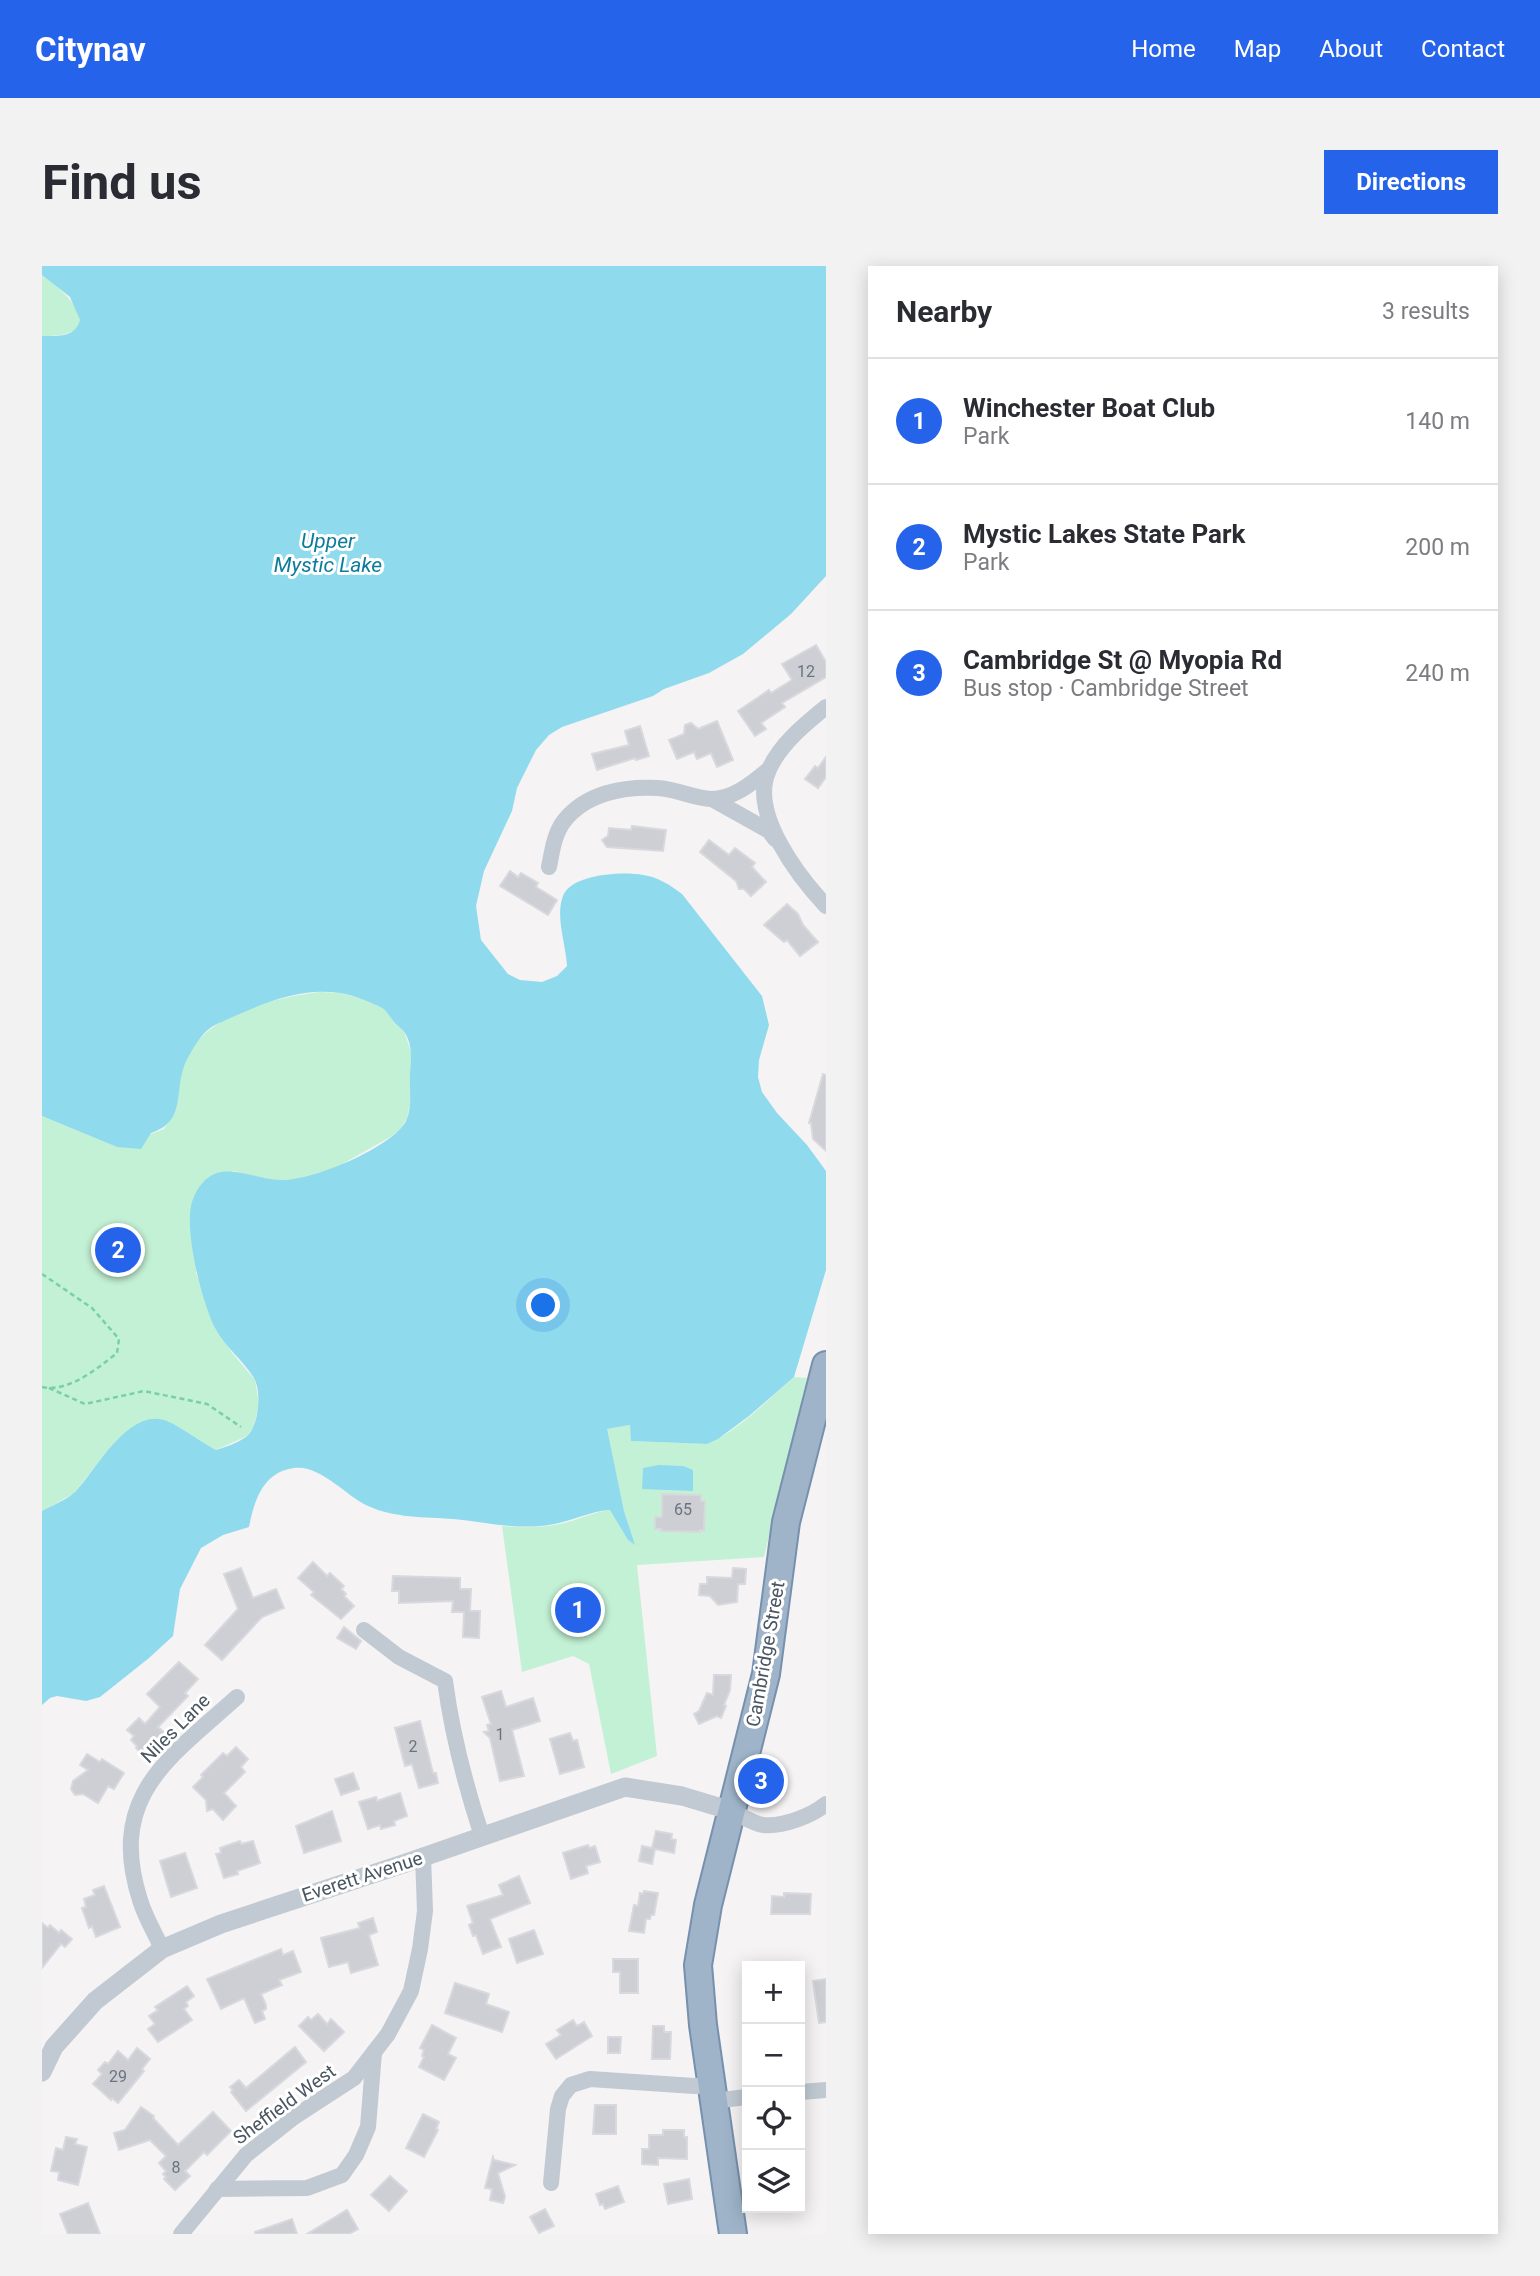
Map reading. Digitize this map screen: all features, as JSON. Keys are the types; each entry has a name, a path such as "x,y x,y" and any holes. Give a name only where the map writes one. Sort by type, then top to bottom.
{"highway":[{"name":"Cambridge Street","path":"733,2234 700,2003 698,1965 706,1914 766,1674 786,1522 826,1365"}],"street":[{"path":"712,799 745,788 768,771 807,722 826,707"},
{"path":"768,771 764,786 765,804 782,846 803,881 826,906"},
{"path":"549,867 553,844 564,821 583,804 608,792 644,788 683,792 712,799 769,831 782,846"},
{"path":"364,1630 399,1657 444,1681 463,1780 482,1836"},
{"name":"Niles Lane","path":"162,1949 141,1904 132,1870 130,1835 134,1815 141,1795 171,1756 237,1697"},
{"name":"Everett Avenue","path":"42,2073 54,2047 95,2001 162,1949 264,1909 625,1787 681,1796 732,1811"},
{"path":"732,1811 761,1825 781,1824 816,1812 826,1804"},
{"name":"Sheffield West","path":"181,2234 246,2155 294,2117 354,2078 388,2034 411,1991 425,1910 423,1856"},
{"name":"Sheffield West","path":"218,2189 307,2188 342,2175 356,2155 368,2127 374,2052"},
{"path":"551,2183 558,2109 562,2096 571,2085 590,2079 692,2086 712,2093 742,2096"},
{"path":"805,2092 826,2090"}],"path":[{"path":"42,1274 92,1308 119,1339 117,1353 87,1377 49,1388"},
{"path":"42,1387 86,1404 144,1391 207,1404 241,1427"}],"green space":[{"path":"42,275 64,294 79,314 80,323 75,330 63,335 42,336"},
{"path":"320,992 360,998 386,1010 395,1024 404,1031 413,1058 410,1074 412,1096 407,1118 401,1128 392,1136 337,1167 296,1180 277,1181 233,1171 196,1272 215,1328 255,1380 259,1404 254,1426 247,1436 216,1450 191,1437 102,1458 73,1494 42,1511 42,1116 117,1147 164,1129 176,1107 181,1072 189,1053 202,1037 237,1013 280,999"},
{"path":"794,1377 807,1378 764,1557 637,1565 657,1756 611,1774 589,1664 573,1656 522,1672 502,1526 552,1525 611,1510 628,1540 634,1544 606,1429 630,1425 632,1441 707,1444 742,1423"}],"water":[{"name":"Upper Mystic Lake","path":"42,266 826,266 826,576 791,614 743,654 709,673 664,689 653,696 562,727 549,735 536,750 517,788 512,811 484,871 476,906 481,940 508,974 520,980 542,982 557,976 567,966 560,913 563,896 576,883 598,876 634,874 654,878 682,894 762,996 769,1025 759,1060 758,1077 762,1092 826,1171 826,1270 794,1377 718,1439 707,1444 631,1441 630,1425 607,1429 624,1511 635,1545 628,1540 610,1510 557,1524 537,1526 410,1516 388,1513 368,1506 323,1476 304,1468 294,1468 275,1475 267,1482 257,1498 249,1527 223,1535 201,1548 180,1589 173,1636 100,1697 86,1701 57,1696 42,1705 42,1511 75,1492 125,1432 150,1419 164,1420 175,1425 216,1450 246,1437 254,1426 258,1392 254,1378 215,1328 199,1283 190,1227 190,1211 197,1191 202,1183 217,1173 293,1179 329,1169 368,1152 398,1131 406,1121 410,1103 411,1058 405,1033 382,1008 340,993 296,994 255,1007 206,1031 184,1066 176,1110 171,1120 151,1133 141,1149 117,1147 42,1116 42,336 70,333 80,320 70,297 42,275"},
{"path":"659,1465 683,1466 693,1470 693,1491 642,1489 643,1468"}],"building":[{"path":"816,645 826,662 826,677 782,703 785,707 761,723 766,729 755,736 738,711 769,690 771,693 792,680 782,664"},
{"path":"717,721 733,760 717,767 711,753 697,759 694,752 677,759 669,740 684,734 685,725 691,723 698,729"},
{"path":"640,726 649,756 597,770 592,754 629,745 625,731"},
{"path":"826,757 826,777 818,788 805,779"},
{"path":"632,826 666,830 663,851 607,847 602,840 608,836 609,828 631,830"},
{"path":"709,840 729,855 735,848 755,863 752,867 766,882 751,896 744,889 739,889 736,881 700,852"},
{"path":"510,871 518,877 521,873 538,883 536,887 557,900 548,915 500,886"},
{"path":"787,904 798,914 803,925 818,942 800,956 787,940 784,942 764,925"},
{"path":"823,1074 826,1075 826,1151 813,1139 809,1123"},
{"path":"662,1494 701,1495 701,1501 705,1501 704,1531 655,1529 655,1517 662,1517"},
{"path":"313,1562 327,1576 330,1573 344,1586 341,1589 346,1594 344,1596 354,1606 341,1619 311,1595 314,1592 298,1578"},
{"path":"241,1568 253,1598 276,1589 284,1608 262,1617 222,1660 205,1645 238,1609 224,1574"},
{"path":"733,1568 746,1569 745,1584 738,1584 737,1602 718,1605 710,1596 699,1595 700,1584 707,1584 707,1577 732,1578"},
{"path":"393,1576 460,1578 460,1589 471,1589 470,1611 480,1611 479,1638 463,1637 464,1612 452,1612 453,1601 399,1603 399,1591 392,1591"},
{"path":"344,1627 361,1641 356,1649 337,1638"},
{"path":"179,1662 198,1679 185,1693 188,1696 158,1727 166,1734 145,1756 136,1748 131,1740 134,1736 127,1730 139,1718 145,1724 160,1707 147,1694"},
{"path":"714,1675 731,1675 730,1690 724,1705 726,1706 721,1718 717,1716 699,1724 694,1714 699,1711 707,1693 713,1695"},
{"path":"501,1691 506,1707 533,1698 540,1721 512,1730 524,1776 500,1781 490,1738 484,1732 489,1731 487,1725 491,1724 482,1697"},
{"path":"420,1721 438,1783 419,1788 412,1764 405,1766 395,1728"},
{"path":"570,1733 573,1741 577,1740 584,1767 560,1774 550,1739"},
{"path":"236,1747 248,1759 241,1767 245,1772 224,1793 236,1806 223,1820 213,1809 207,1811 206,1800 193,1787 223,1753 227,1756"},
{"path":"87,1754 100,1762 102,1759 124,1773 114,1789 108,1786 98,1803 83,1794 75,1795 71,1789 73,1781 88,1770 80,1765"},
{"path":"353,1773 359,1789 341,1795 335,1779"},
{"path":"400,1793 407,1816 394,1821 395,1825 381,1829 380,1825 368,1829 359,1802 376,1797 377,1801"},
{"path":"332,1811 341,1841 304,1853 296,1826"},
{"path":"656,1831 672,1834 671,1839 676,1840 674,1853 655,1849 652,1864 639,1861 642,1846 652,1848"},
{"path":"240,1841 241,1844 253,1841 260,1863 224,1878 216,1854 221,1853 220,1848"},
{"path":"588,1845 589,1848 595,1846 600,1862 586,1866 588,1873 571,1879 563,1853"},
{"path":"185,1853 197,1888 171,1897 160,1861"},
{"path":"519,1876 530,1903 490,1919 501,1947 483,1954 469,1925 473,1923 467,1906 503,1895 499,1885"},
{"path":"104,1886 120,1927 96,1937 92,1926 89,1928 82,1908 86,1907 84,1899 95,1895 93,1890"},
{"path":"644,1891 658,1893 654,1915 646,1919 644,1933 629,1931 634,1905 638,1906 640,1893 643,1894"},
{"path":"784,1893 811,1894 810,1914 771,1914 772,1896 784,1897"},
{"path":"373,1918 377,1932 369,1935 378,1965 351,1973 348,1962 329,1967 321,1938 360,1928 358,1923"},
{"path":"42,1923 48,1928 50,1925 59,1933 61,1930 72,1939 65,1947 61,1944 42,1968"},
{"path":"534,1930 543,1954 517,1963 509,1939"},
{"path":"281,1949 283,1955 293,1951 301,1972 279,1980 282,1985 261,1994 266,2005 266,2009 262,2011 265,2019 255,2023 244,1998 221,2009 207,1979"},
{"path":"613,1959 638,1959 638,1993 620,1993 620,1972 613,1972"},
{"path":"826,1979 826,2022 819,2023 813,1981"},
{"path":"455,1983 489,1994 486,2004 509,2012 502,2032 445,2013"},
{"path":"187,1986 194,1996 186,2002 188,2006 184,2009 192,2020 158,2042 148,2029 155,2024 149,2016 158,2010 155,2007"},
{"path":"318,2014 327,2024 331,2019 344,2032 324,2051 299,2026 308,2017 311,2020"},
{"path":"573,2020 577,2026 584,2022 592,2036 556,2059 546,2044 561,2035 557,2030"},
{"path":"432,2025 456,2038 448,2054 456,2058 444,2080 419,2067 424,2057 424,2050 420,2048"},
{"path":"653,2026 664,2026 664,2032 671,2032 670,2059 652,2059"},
{"path":"608,2037 621,2037 620,2053 608,2053"},
{"path":"295,2047 306,2062 246,2111 230,2087 239,2080 246,2088"},
{"path":"137,2048 150,2059 142,2069 144,2071 118,2103 93,2084 102,2074 98,2070 105,2062 108,2064 118,2051 128,2060"},
{"path":"595,2105 616,2105 616,2134 593,2134"},
{"path":"141,2107 154,2116 178,2145 213,2112 231,2131 207,2155 204,2152 185,2171 190,2176 175,2190 164,2179 166,2177 163,2174 166,2171 159,2163 166,2156 150,2140 119,2150 114,2133 125,2130"},
{"path":"423,2114 439,2122 436,2129 438,2130 424,2157 406,2148"},
{"path":"663,2130 684,2130 684,2137 687,2137 687,2159 658,2158 658,2165 642,2164 642,2149 649,2149 649,2135 663,2135"},
{"path":"66,2137 77,2139 75,2144 87,2147 78,2185 58,2180 59,2172 51,2171 56,2148 63,2150"},
{"path":"493,2157 494,2160 515,2165 498,2173 505,2197 503,2203 490,2200 492,2189 485,2188"},
{"path":"390,2176 407,2191 389,2211 371,2195"},
{"path":"689,2179 692,2199 668,2204 664,2184"},
{"path":"618,2186 624,2202 605,2209 603,2204 600,2205 596,2194"},
{"path":"88,2203 100,2234 68,2234 60,2214"},
{"path":"545,2209 554,2226 539,2233 530,2217"},
{"path":"347,2210 358,2229 349,2234 307,2234"},
{"path":"292,2219 297,2234 255,2234 255,2232"}],"place":[{"name":"Mystic Lakes State Park","path":"118,1250"},
{"name":"Winchester Boat Club","path":"578,1610"},
{"name":"Cambridge St @ Myopia Rd","path":"761,1781"}]}
